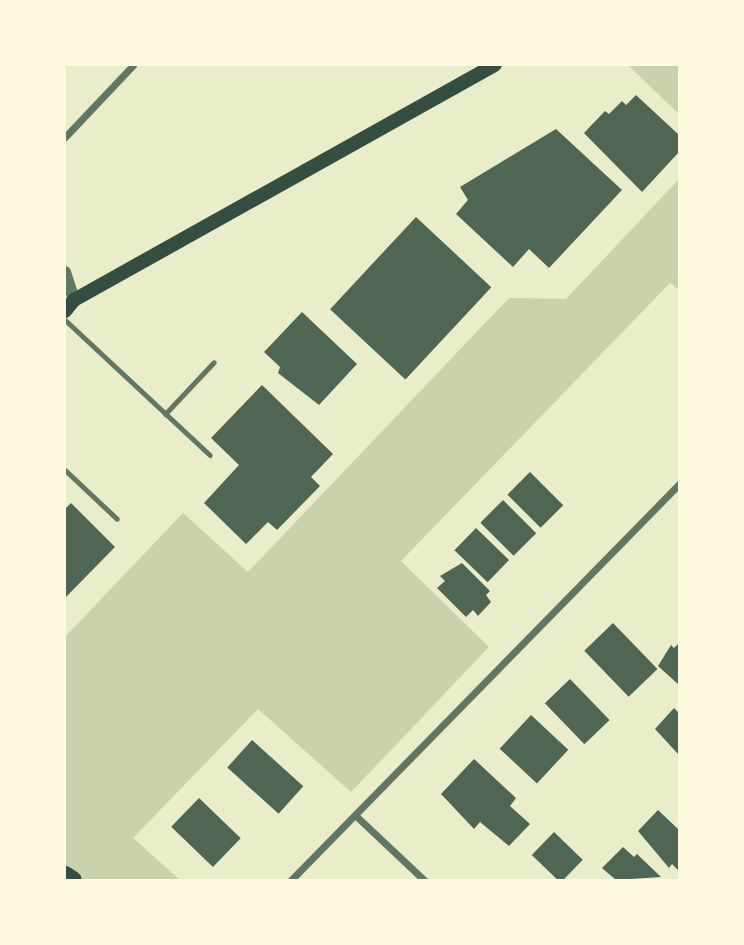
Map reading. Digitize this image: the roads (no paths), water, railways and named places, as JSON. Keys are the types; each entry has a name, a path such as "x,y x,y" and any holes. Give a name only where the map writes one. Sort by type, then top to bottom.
{"main road":[{"path":"68,305 495,65"},
{"path":"65,875 73,880"}],"street":[{"path":"65,137 133,65"},
{"path":"65,272 68,305"},
{"path":"292,880 679,484"},
{"path":"355,815 424,880"}],"lane":[{"path":"65,320 210,455"},
{"path":"165,414 214,362"},
{"path":"65,470 117,519"}]}
